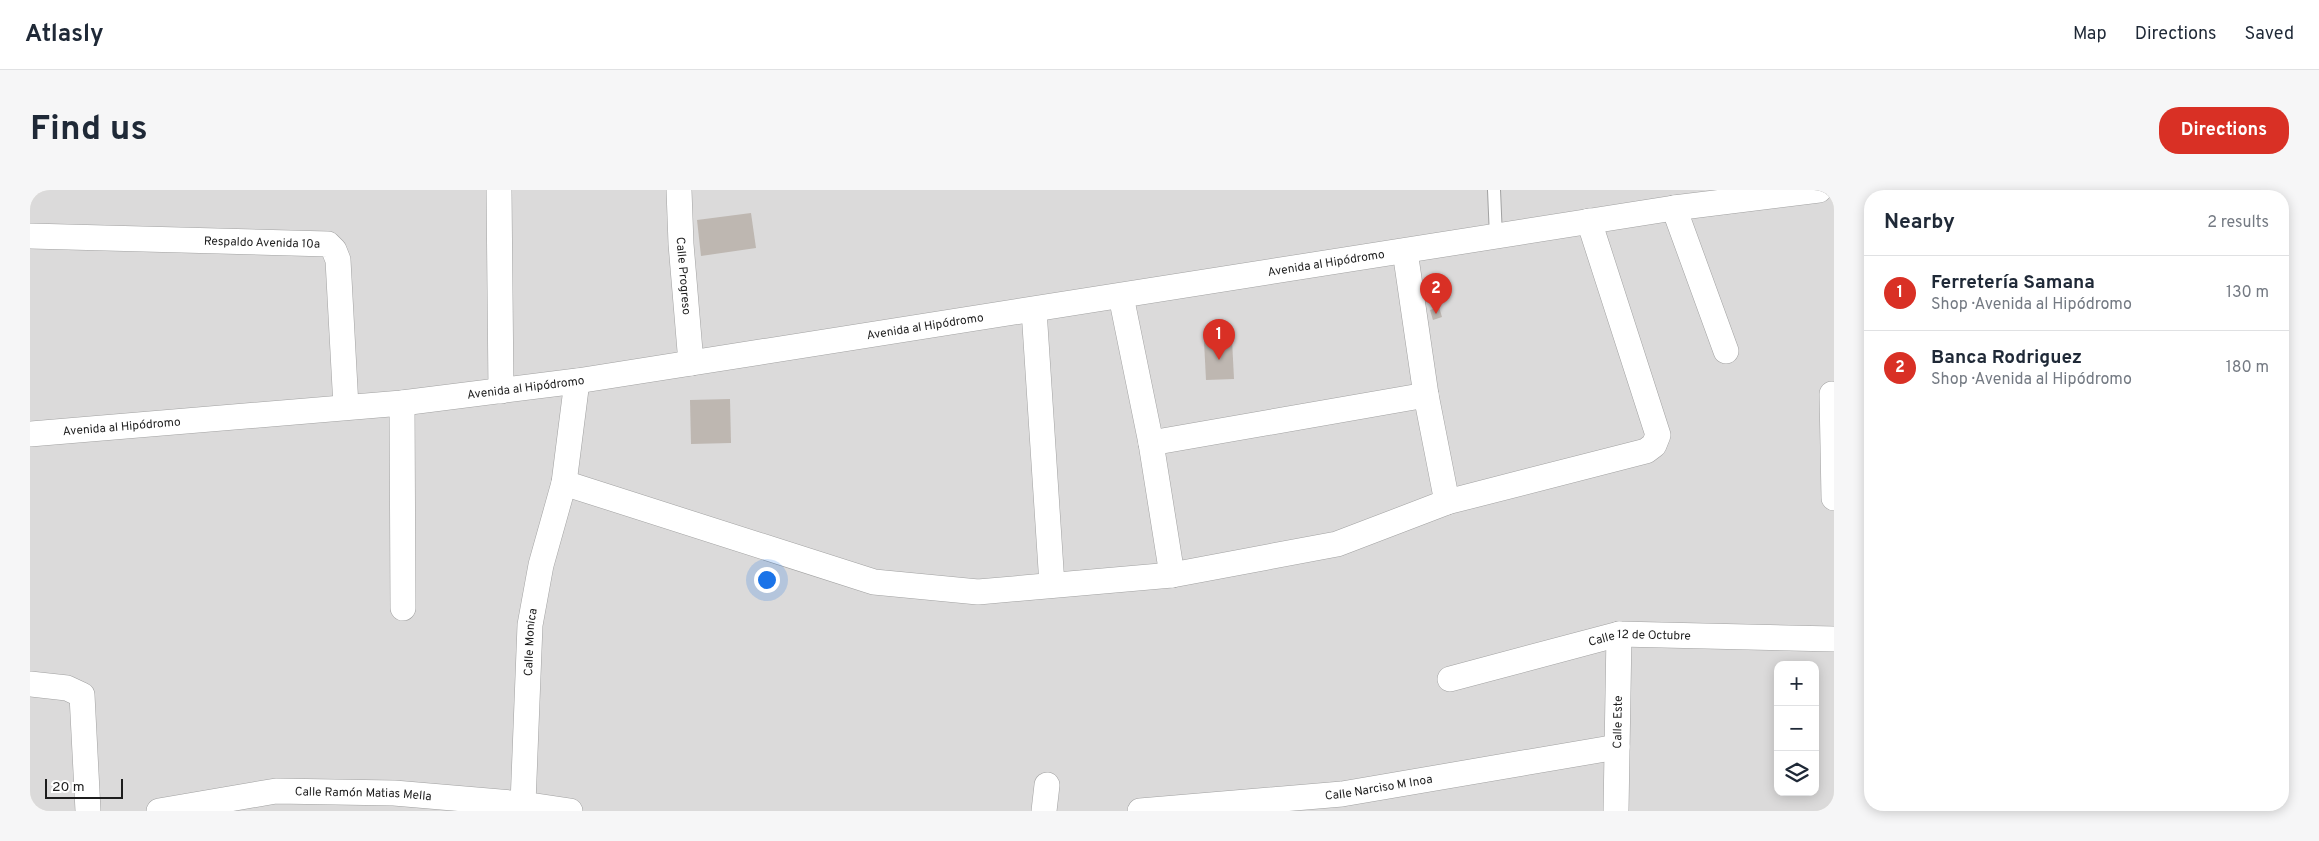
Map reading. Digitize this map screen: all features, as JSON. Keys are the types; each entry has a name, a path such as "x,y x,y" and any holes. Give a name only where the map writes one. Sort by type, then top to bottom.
{"street":[{"path":"499,190 501,391"},
{"name":"Calle Progreso","path":"679,190 681,244 691,363"},
{"name":"Avenida al Hipódromo","path":"30,434 402,403 577,381 1496,237 1674,208 1728,196 1819,190"},
{"path":"1674,208 1726,350"},
{"path":"564,483 874,582 978,592 1172,575 1337,544 1447,502 1646,451 1654,445 1658,435 1590,221"},
{"name":"Respaldo Avenida 10a","path":"30,236 328,244 334,250 338,260 346,408"},
{"path":"1405,251 1426,395 1447,502"},
{"path":"1122,296 1151,443 1172,575"},
{"path":"1034,310 1052,585"},
{"name":"Calle Monica","path":"523,804 530,625 541,565 564,483 577,381"},
{"path":"1832,394 1834,498"},
{"path":"1151,443 1426,395"},
{"path":"402,403 403,608"},
{"name":"Calle 12 de Octubre","path":"1450,679 1619,634 1834,639"},
{"name":"Calle Este","path":"1616,811 1619,634"},
{"path":"30,684 68,688 82,695 88,811"},
{"name":"Calle Narciso M Inoa","path":"1140,811 1342,794 1617,748"},
{"path":"1044,811 1047,785"},
{"name":"Calle Ramón Matias Mella","path":"159,811 394,793 523,804 562,810"}],"lane":[{"path":"1494,190 1496,237"}],"shaded area":[{"path":"30,190 1834,190 1834,811 30,811"}],"building":[{"path":"751,213 756,248 701,256 697,220"},
{"path":"1439,307 1442,317 1433,320 1430,310"},
{"path":"1232,340 1234,379 1206,380 1204,341"},
{"path":"730,399 731,443 691,444 690,400"}],"place":[{"name":"Banca Rodriguez","path":"1436,314"},
{"name":"Ferretería Samana","path":"1219,360"}]}
